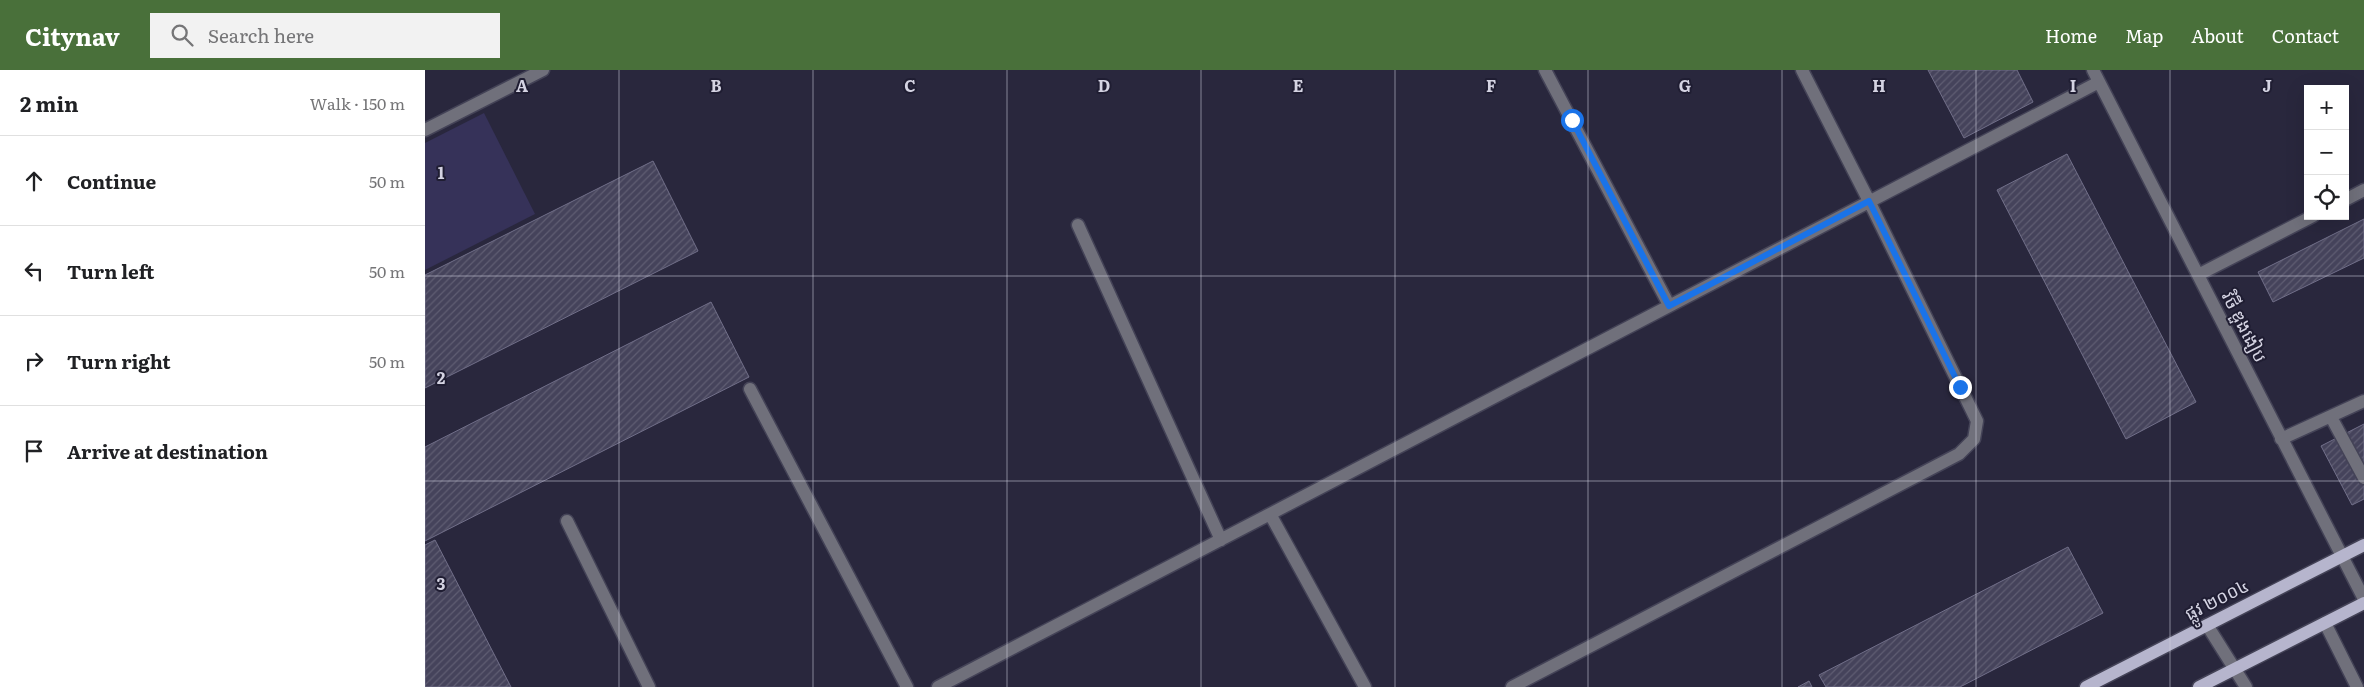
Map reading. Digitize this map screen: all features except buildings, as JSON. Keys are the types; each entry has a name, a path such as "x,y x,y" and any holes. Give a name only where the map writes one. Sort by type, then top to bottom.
{"main road":[{"name":"ផ្លូវ ២០០៤","path":"2086,687 2364,545"},
{"path":"2199,687 2364,603"}],"street":[{"path":"425,130 543,70"},
{"path":"1545,70 1669,306"},
{"path":"1512,687 1959,454 1974,440 1977,421 1869,201 1802,70"},
{"path":"939,687 1869,201 2096,76"},
{"name":"វិថី ឌួងងៀប","path":"2096,76 2364,599"},
{"path":"2349,198 2364,190"},
{"path":"2198,275 2305,220"},
{"path":"1078,225 1221,540"},
{"path":"750,389 907,687"},
{"path":"2281,439 2364,401"},
{"path":"2331,417 2364,478"},
{"path":"1270,514 1365,687"},
{"path":"567,521 649,687"},
{"path":"2325,623 2357,687"},
{"path":"2207,625 2246,687"}],"shaded area":[{"path":"484,113 535,214 425,270 425,143"}],"route":[{"path":"1572,120 1669,306 1869,201 1960,387"}]}
